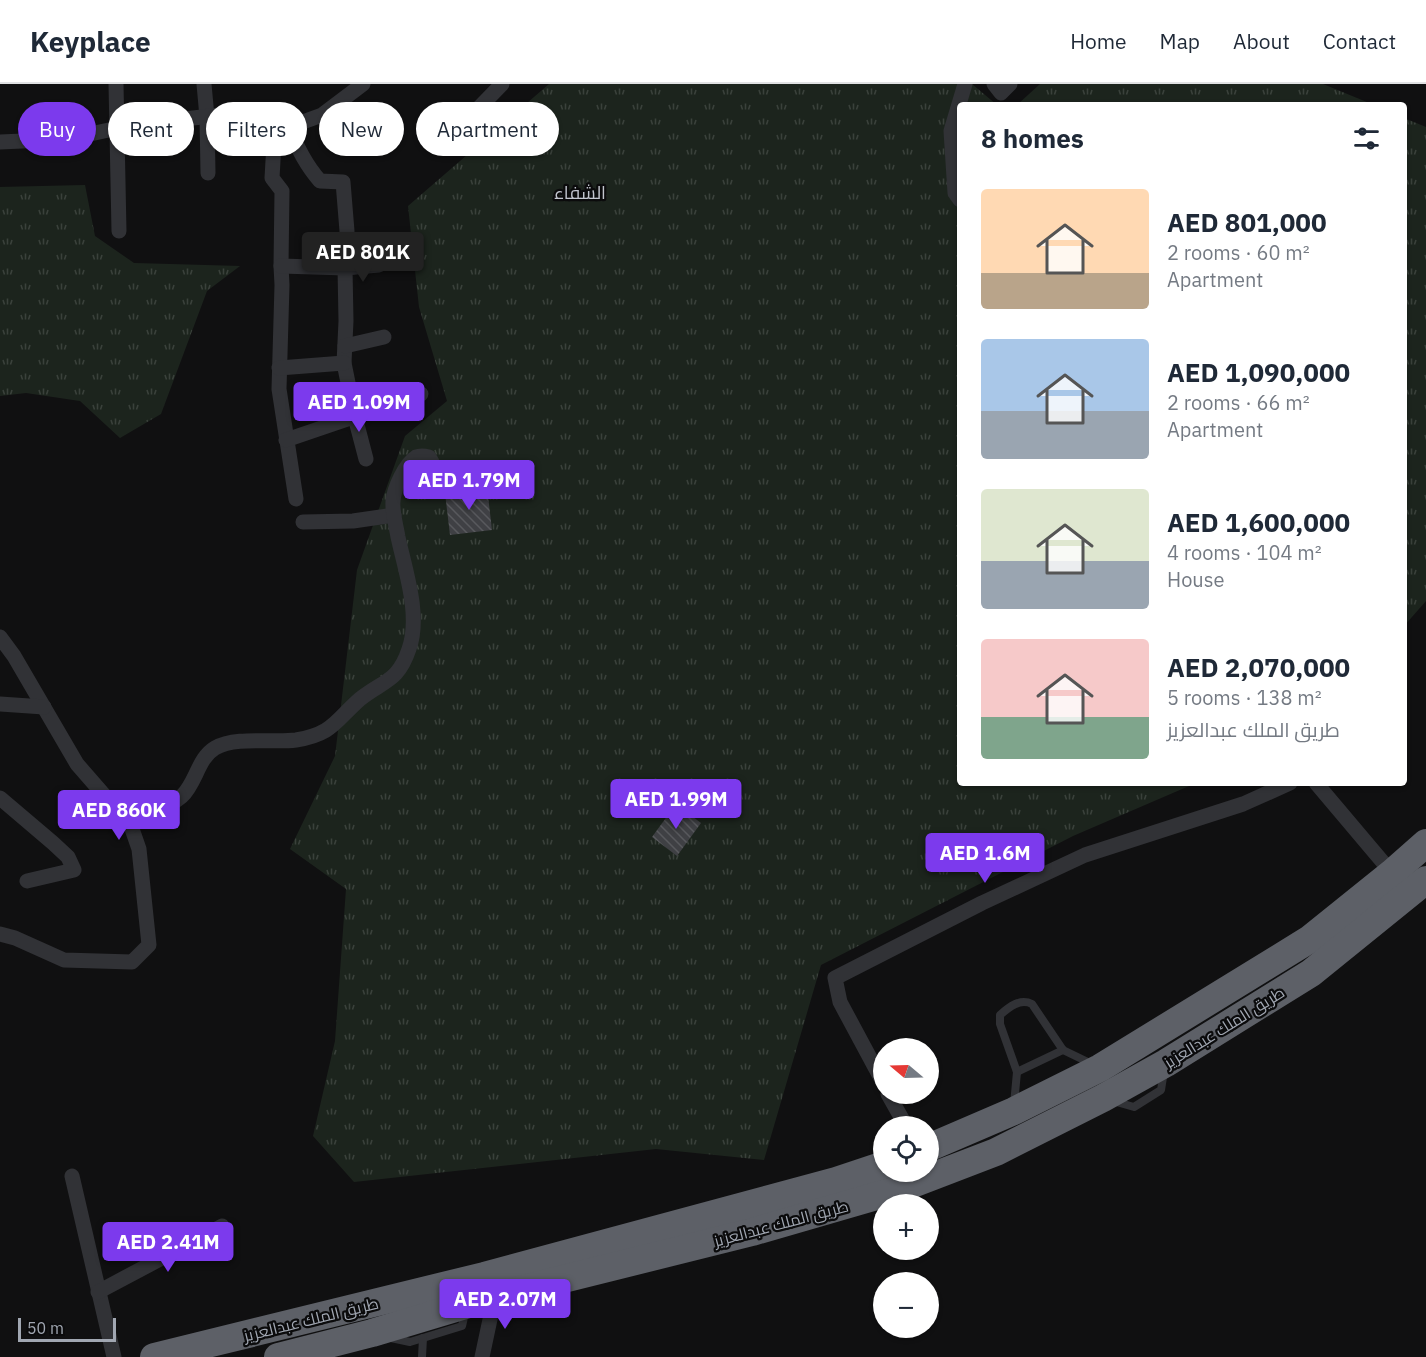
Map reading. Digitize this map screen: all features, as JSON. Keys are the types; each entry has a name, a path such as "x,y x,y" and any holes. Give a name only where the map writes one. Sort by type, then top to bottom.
{"highway":[{"name":"طريق الملك عبدالعزيز","path":"939,1144 1014,1111 1100,1068 1310,939 1426,843"},
{"name":"طريق الملك عبدالعزيز","path":"278,1357 372,1333 495,1296 752,1232 897,1190 996,1152 1166,1064 1311,973 1426,880"},
{"name":"طريق الملك عبدالعزيز","path":"154,1357 484,1276 836,1181 873,1169"}],"street":[{"path":"116,84 116,102"},
{"path":"204,84 206,106"},
{"path":"307,120 322,115 363,84"},
{"path":"485,102 502,84"},
{"path":"960,102 965,84"},
{"path":"994,84 1001,93 1010,84"},
{"path":"957,111 951,131 957,196"},
{"path":"0,142 67,139 108,126"},
{"path":"118,156 119,231"},
{"path":"208,156 208,173"},
{"path":"276,156 272,178 282,191 279,389 296,499"},
{"path":"302,156 320,181 343,182 347,231 344,363 366,459"},
{"path":"281,266 345,268 380,266"},
{"path":"345,346 384,336"},
{"path":"279,368 344,363"},
{"path":"286,440 421,394"},
{"path":"131,826 184,795 206,758 218,746 249,741 295,740 320,734 330,729 361,699 393,677 400,669 410,646 413,630 411,598 393,502 396,488 405,469 417,456 429,457 432,462 430,471"},
{"path":"303,522 353,520 394,515"},
{"path":"0,638 14,656 77,764 131,826 139,849 149,945 132,962 64,960 0,933"},
{"path":"0,704 44,707"},
{"path":"873,1064 840,1002 836,978 982,903 1085,855 1243,804 1283,786"},
{"path":"1319,786 1392,873"},
{"path":"0,798 68,857 74,870 27,881"},
{"path":"72,1176 114,1357"},
{"path":"98,1292 222,1226"},
{"path":"482,1357 495,1296"}],"lane":[{"path":"1014,1111 1017,1072 1000,1024 1000,1015 1018,1002 1027,1001 1032,1004 1063,1050 1100,1068"},
{"path":"1017,1072 1063,1050"},
{"path":"372,1333 410,1342 462,1326 467,1304"},
{"path":"422,1357 423,1338"}],"green space":[{"path":"549,84 972,84 993,102 957,102 957,786 1189,786 1073,836 821,965 764,1160 656,1149 354,1182 313,1136 335,1041 346,889 290,849 335,756 357,570 405,436 447,401 419,307 408,206 466,156 559,156 559,102 528,102"},
{"path":"1040,84 1323,84 1367,102 1020,102"},
{"path":"1407,119 1426,127 1426,601 1407,623"},
{"path":"85,185 95,236 134,263 240,266 207,291 161,414 120,438 80,401 26,393 0,396 0,187"}],"building":[{"path":"487,487 492,530 450,535 445,493"},
{"path":"676,804 701,823 677,856 652,837"}],"district":[{"name":"الشفاء","path":"580,192"}]}
